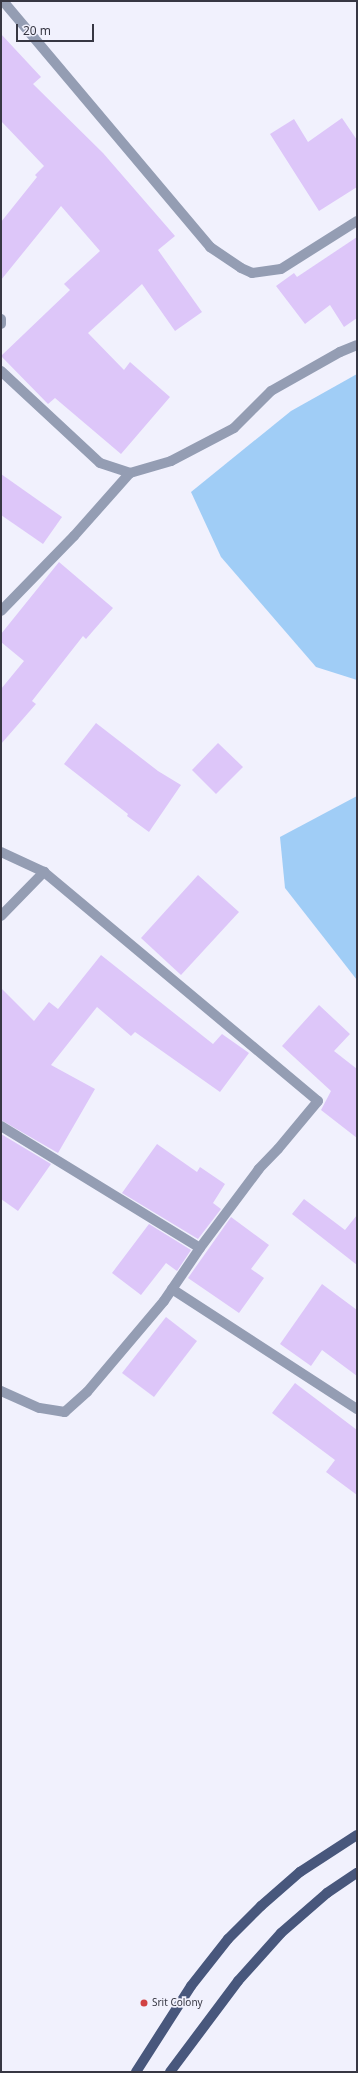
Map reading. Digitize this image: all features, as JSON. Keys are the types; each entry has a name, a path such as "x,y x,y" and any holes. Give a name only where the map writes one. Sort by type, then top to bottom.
{"main road":[{"path":"136,2072 191,1986 228,1940 261,1906 300,1872 357,1835"},
{"path":"170,2072 238,1981 281,1933 327,1893 357,1873"}],"street":[{"path":"3,1 210,247 241,268 252,273 281,269 357,221"},
{"path":"1,319 1,324"},
{"path":"1,610 74,536 130,473 171,461 234,428 271,391 340,352 357,345"},
{"path":"1,371 100,463 130,473"},
{"path":"1,852 44,872 318,1101 278,1149 258,1168 172,1289 87,1392 65,1412 39,1408 1,1391"},
{"path":"1,916 44,872"},
{"path":"1,1126 200,1248"},
{"path":"172,1289 357,1409"}],"water":[{"path":"357,374 357,680 316,667 221,557 191,492 291,411"},
{"path":"357,796 357,980 285,888 280,837"}],"building":[{"path":"1,34 41,77 33,84 103,153 175,236 158,250 202,312 175,331 142,284 88,333 124,370 130,362 170,397 121,454 55,398 48,404 1,356 70,290 64,284 100,251 61,206 1,280 1,222 37,177 35,175 44,166 1,121"},
{"path":"342,118 357,140 357,187 319,211 270,134 294,119 308,142"},
{"path":"357,237 357,318 344,327 330,305 305,324 276,286 294,273 297,277"},
{"path":"1,474 62,517 43,544 1,515"},
{"path":"59,562 113,608 86,639 83,636 32,701 36,704 1,744 1,689 24,661 1,642 1,634"},
{"path":"96,723 158,771 181,785 149,832 127,816 128,814 64,764"},
{"path":"218,743 243,767 216,794 192,770"},
{"path":"198,875 239,912 181,975 141,938"},
{"path":"101,955 213,1044 222,1034 249,1053 220,1092 135,1032 131,1036 97,1007 51,1065 95,1089 58,1153 1,1120 1,988 34,1021 49,1002 58,1009"},
{"path":"319,1005 350,1034 334,1051 357,1069 357,1138 321,1110 331,1091 282,1046"},
{"path":"1,1134 51,1164 18,1211 1,1199"},
{"path":"157,1144 197,1172 200,1167 225,1184 213,1203 221,1209 198,1239 122,1193"},
{"path":"304,1199 345,1230 357,1215 357,1265 292,1214"},
{"path":"231,1217 269,1245 251,1269 264,1278 239,1313 188,1278"},
{"path":"149,1224 191,1250 177,1271 166,1263 141,1295 112,1273"},
{"path":"322,1284 357,1310 357,1376 322,1350 311,1366 280,1344"},
{"path":"166,1317 197,1341 154,1397 122,1373"},
{"path":"295,1383 357,1430 357,1495 326,1472 335,1460 272,1413"}],"place":[{"name":"Srit Colony","path":"144,2003"}]}
